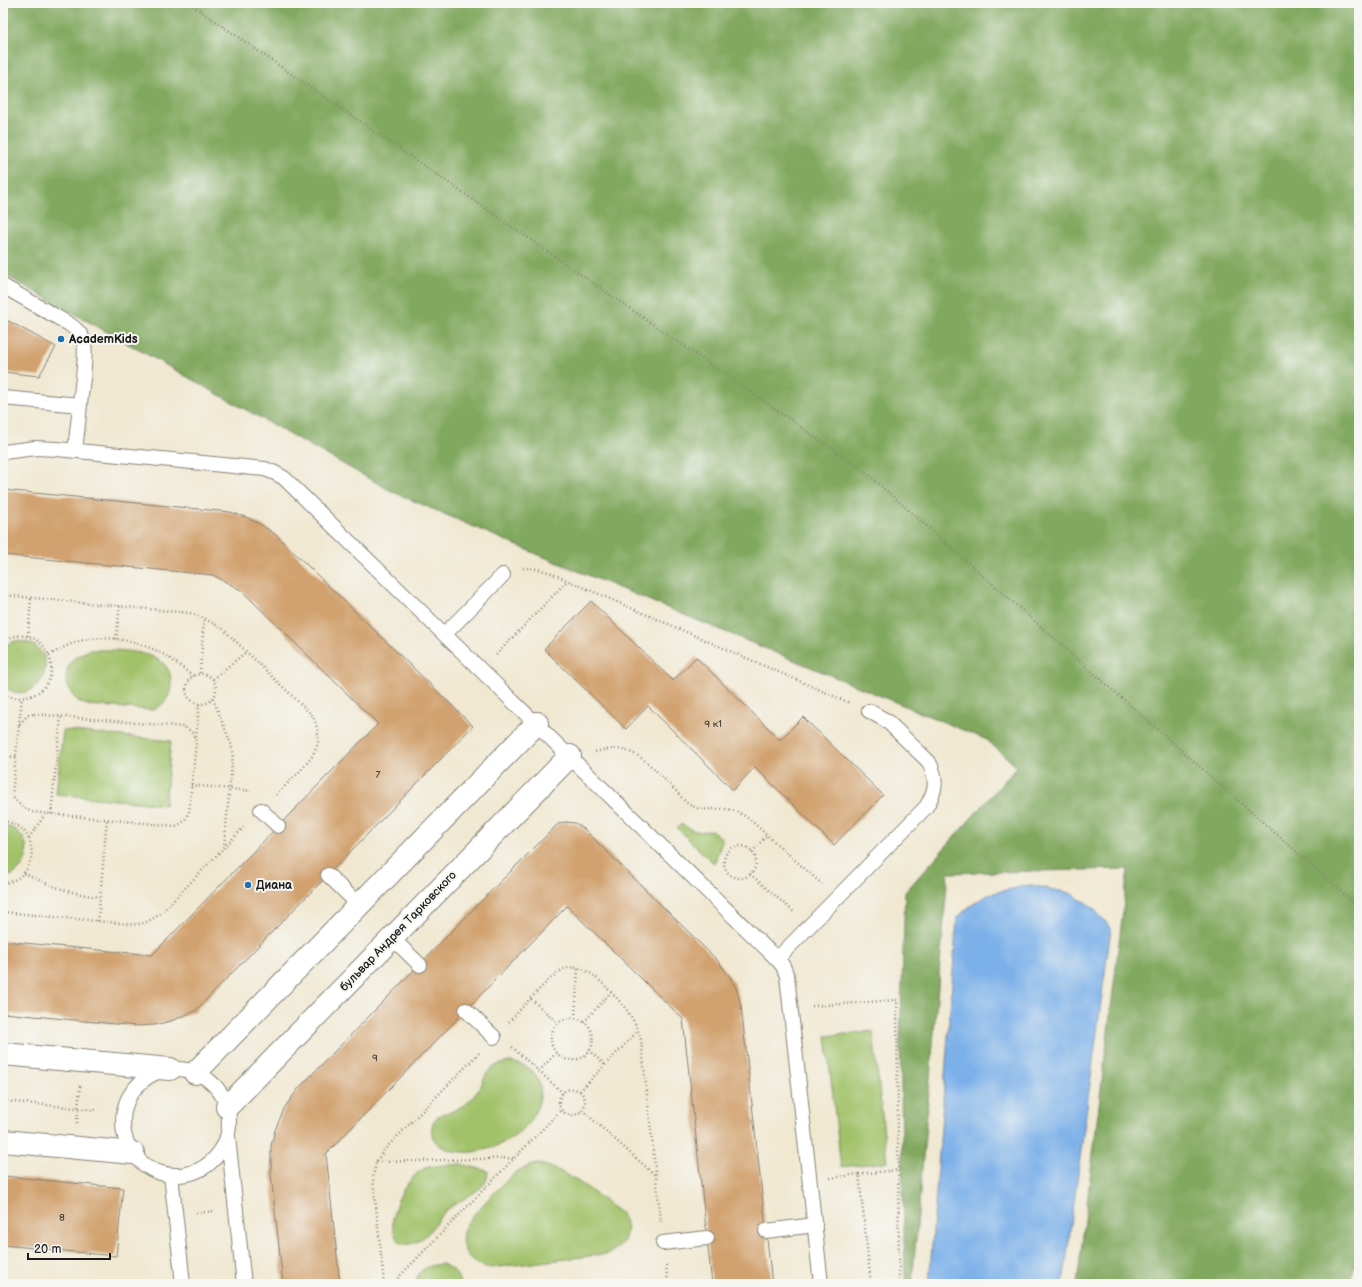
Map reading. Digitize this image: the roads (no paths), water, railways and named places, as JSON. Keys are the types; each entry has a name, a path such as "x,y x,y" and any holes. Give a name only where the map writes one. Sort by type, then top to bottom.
{"street":[{"path":"195,1073 537,724"},
{"name":"бульвар Андрея Тарковского","path":"227,1107 392,938 575,761"},
{"path":"3,1054 170,1069"},
{"path":"3,1141 133,1153"}],"lane":[{"path":"3,286 69,324 76,329 84,343 85,352 75,451"},
{"path":"3,398 80,405"},
{"path":"3,452 36,448 75,451 265,469 284,478 446,634 778,959 787,976 821,1284"},
{"path":"446,634 503,575"},
{"path":"778,959 926,807 932,797 935,786 933,770 929,762 887,721 869,711"},
{"path":"261,810 278,826"},
{"path":"328,875 359,905"},
{"path":"392,938 420,965"},
{"path":"466,1010 496,1035"},
{"path":"170,1069 195,1073 204,1077 218,1090 227,1107 229,1122 227,1136 222,1150 212,1161 200,1170 186,1174 171,1175 150,1168 133,1153 126,1140 123,1124 125,1108 131,1094 142,1082 155,1073 170,1069"},
{"path":"227,1136 244,1284"},
{"path":"171,1175 183,1284"},
{"path":"766,1231 815,1225"},
{"path":"663,1243 707,1238"}],"water":[{"path":"1029,885 1070,893 1091,906 1111,928 1063,1284 929,1284 957,918 970,906 989,894"}],"place":[{"name":"AcademKids","path":"61,339"},
{"name":"Диана","path":"248,885"}]}
